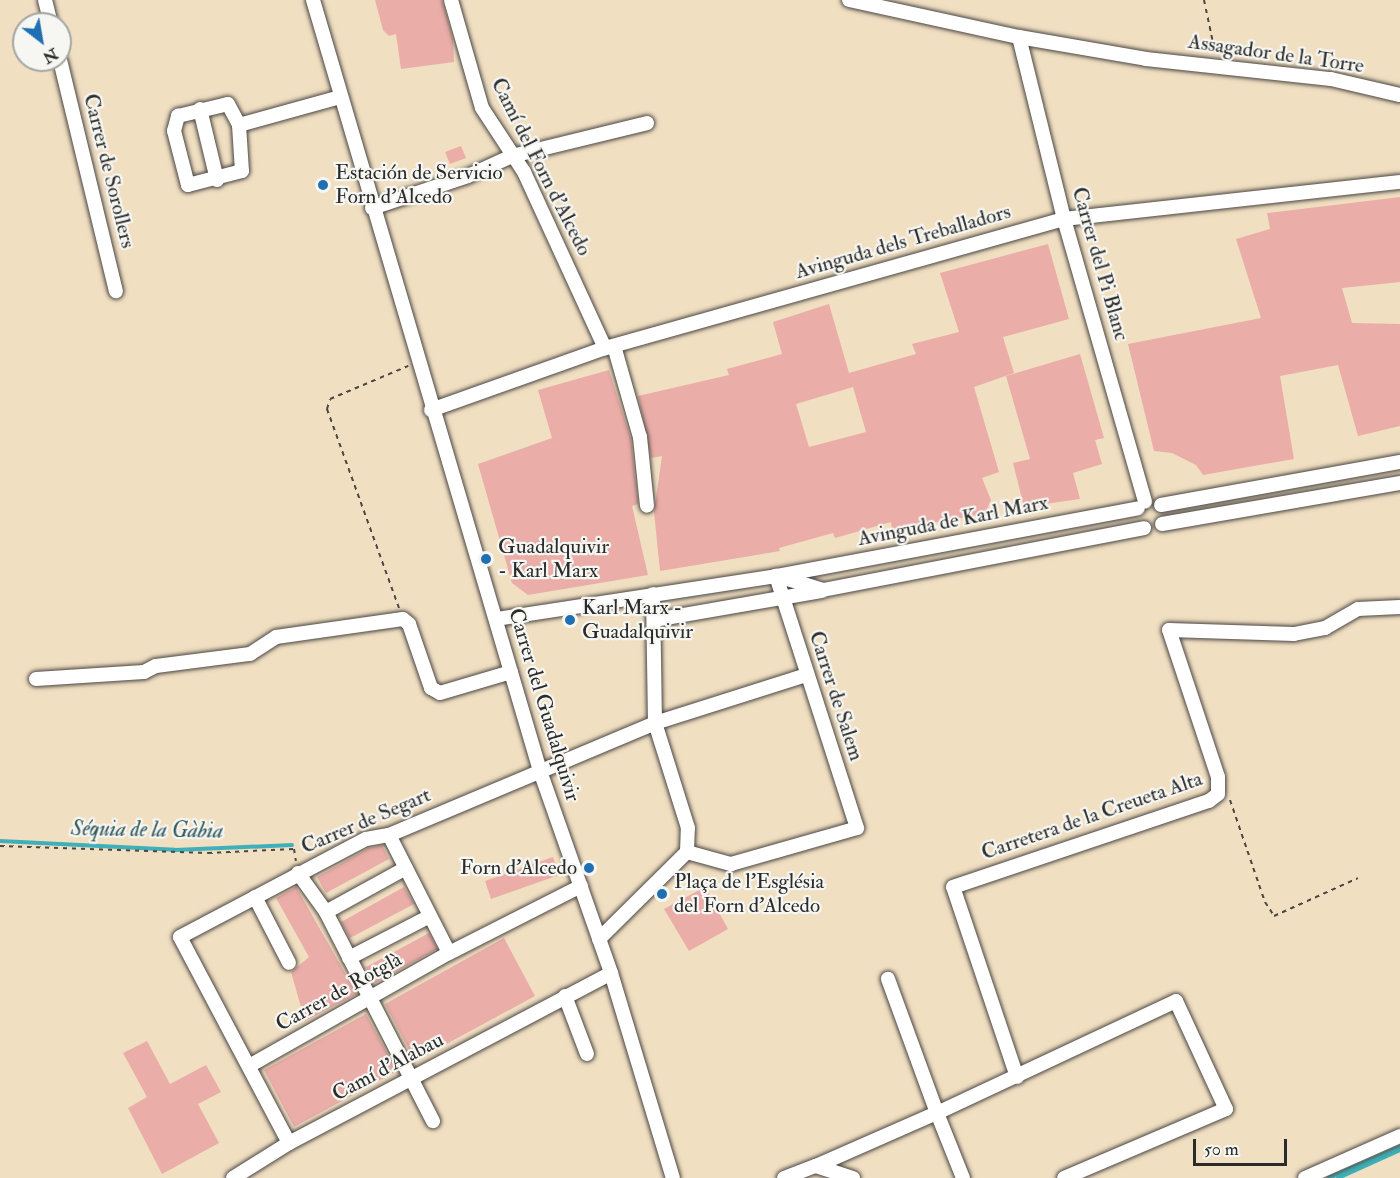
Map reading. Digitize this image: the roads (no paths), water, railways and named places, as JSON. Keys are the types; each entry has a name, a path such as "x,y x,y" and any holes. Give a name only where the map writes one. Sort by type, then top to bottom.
{"street":[{"name":"Carrer del Guadalquivir","path":"313,0 417,363 540,771 611,973 673,1178"},
{"name":"Camí del Forn d'Alcedo","path":"451,0 482,108 524,172 610,347 640,437 647,506"},
{"name":"Assagador de la Torre","path":"849,0 902,6 1019,37 1146,59 1215,64 1331,79 1400,95"},
{"name":"Carrer del Pi Blanc","path":"1019,37 1064,219 1142,505"},
{"name":"Carrer de Sorollers","path":"63,72 117,291"},
{"path":"239,125 340,97"},
{"path":"228,104 239,125 242,171 217,180 188,185 174,131 178,116 228,104"},
{"path":"200,109 217,180"},
{"path":"372,208 468,176 512,156 647,123"},
{"name":"Avinguda dels Treballadors","path":"431,410 610,347 1064,219 1400,182"},
{"path":"1400,462 1161,505 1142,505 1137,519 1144,528 1156,529 1162,524 1400,483"},
{"name":"Avinguda de Karl Marx","path":"496,619 776,576 1142,505"},
{"path":"1161,505 1165,513 1162,524"},
{"name":"Avinguda de Karl Marx","path":"655,620 783,598 1144,528"},
{"name":"Avinguda de Karl Marx","path":"776,576 823,590"},
{"name":"Carrer de Salem","path":"687,852 731,864 857,828 776,576"},
{"path":"599,939 687,852 686,822 655,723 653,594"},
{"name":"Carretera de la Creueta Alta","path":"1017,1077 953,886 1209,801 1218,794 1219,786 1169,630 1294,634 1325,628 1358,609 1400,607"},
{"path":"36,680 144,672 156,666 250,654 276,637 403,619 409,624 431,688 440,693 511,672"},
{"name":"Carrer de Segart","path":"249,1066 180,938 298,873 366,840 389,835 655,723 806,675"},
{"path":"389,835 449,954"},
{"path":"326,912 406,868"},
{"path":"298,873 326,912 433,1121"},
{"name":"Carrer de Rotglà","path":"249,1066 449,954 581,886"},
{"path":"255,897 290,963"},
{"path":"349,958 430,916"},
{"name":"Camí d'Alabau","path":"232,1178 290,1143 611,973"},
{"path":"888,979 963,1178"},
{"path":"566,996 586,1054"},
{"path":"784,1178 1017,1077 1176,1001 1226,1109 1064,1178"},
{"path":"249,1066 290,1143"},
{"path":"1305,1178 1400,1136"},
{"path":"816,1166 853,1178"}],"waterway":[{"name":"Séquia de la Gàbia","path":"0,841 175,850 292,845"},
{"path":"1329,1178 1400,1147"},
{"path":"1338,1178 1400,1150"}],"place":[{"name":"Estación de Servicio Forn d'Alcedo","path":"323,185"},
{"name":"Guadalquivir - Karl Marx","path":"486,559"},
{"name":"Karl Marx - Guadalquivir","path":"570,620"},
{"name":"Forn d'Alcedo","path":"589,868"},
{"name":"Plaça de l'Església del Forn d'Alcedo","path":"662,894"}]}
